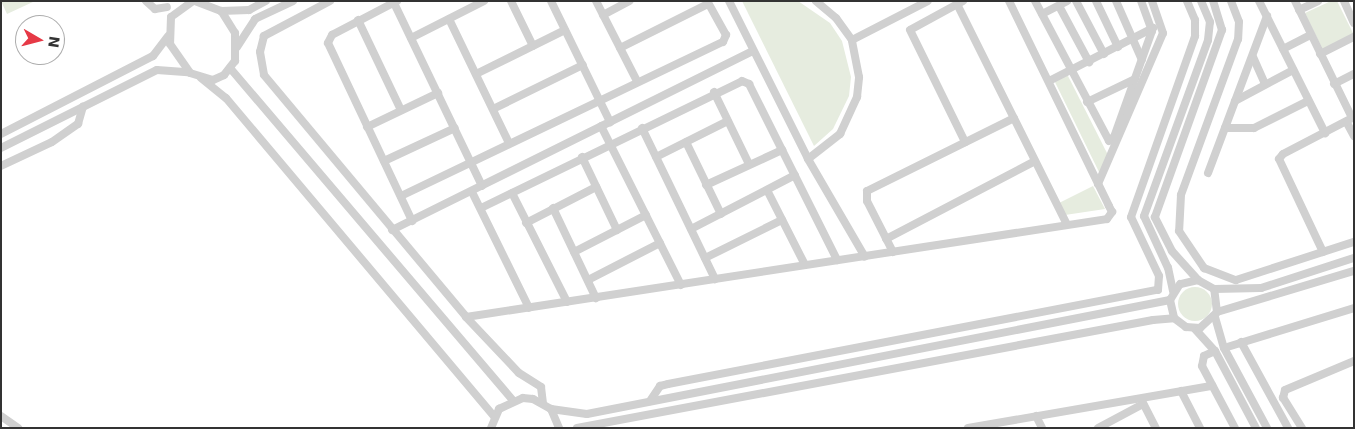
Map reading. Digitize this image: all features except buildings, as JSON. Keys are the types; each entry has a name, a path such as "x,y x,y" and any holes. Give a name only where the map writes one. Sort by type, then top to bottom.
{"street":[{"path":"1,134 152,56 168,36 171,17 167,4 155,8 146,1"},
{"path":"171,17 194,1 221,11 249,10 266,1"},
{"path":"201,78 213,80 230,68 237,47 255,19 293,1"},
{"path":"330,1 264,36 260,46 262,70 466,318 519,373 541,387 543,403"},
{"path":"411,38 484,1"},
{"path":"511,1 533,46"},
{"path":"551,1 610,122"},
{"path":"596,1 636,81"},
{"path":"603,15 629,1"},
{"path":"729,1 808,159 865,257"},
{"path":"808,159 825,148 850,116 859,77 852,40 836,18 816,1"},
{"path":"852,40 928,1"},
{"path":"466,318 805,264 865,257 1110,216 1098,184 1009,1"},
{"path":"1035,1 1088,102 1103,136 1110,141 1153,28 1141,1"},
{"path":"1042,14 1068,1"},
{"path":"1076,1 1104,54"},
{"path":"1096,1 1118,47"},
{"path":"1116,1 1142,60"},
{"path":"1098,184 1164,33 1152,1"},
{"path":"650,401 660,386 668,384 1154,292 1160,287 1161,280 1131,217 1195,36 1195,20 1187,1"},
{"path":"1173,291 1158,248 1144,216 1208,40 1210,22 1201,1"},
{"path":"1213,1 1222,30 1156,209 1155,217 1165,238 1181,263 1198,280 1214,289 1261,288 1350,259"},
{"path":"1231,1 1239,22 1238,39 1181,195 1177,218 1180,232 1204,268 1226,278 1236,280 1323,252 1342,248 1354,242"},
{"path":"1259,1 1325,133"},
{"path":"1295,1 1351,119 1354,136"},
{"path":"1299,10 1318,1"},
{"path":"412,221 328,43 329,37 358,20 395,2 482,186"},
{"path":"401,196 599,98 725,40 708,3 620,48"},
{"path":"965,142 910,30 913,25 960,3 1066,223"},
{"path":"1348,4 1354,23"},
{"path":"1059,6 1089,62"},
{"path":"221,11 235,33 237,47"},
{"path":"1208,173 1267,16"},
{"path":"449,19 509,143"},
{"path":"358,20 401,110"},
{"path":"1049,81 1153,28"},
{"path":"476,74 566,30"},
{"path":"1282,49 1311,35"},
{"path":"168,36 176,56 190,73"},
{"path":"1320,54 1354,37"},
{"path":"392,230 753,51"},
{"path":"1253,56 1265,84"},
{"path":"493,109 582,65"},
{"path":"230,68 513,400"},
{"path":"1,148 157,70 190,73 201,78 226,98 492,422"},
{"path":"1235,101 1293,70"},
{"path":"1334,84 1354,74"},
{"path":"1088,102 1135,79"},
{"path":"481,208 714,92 746,81 837,260"},
{"path":"714,92 749,164"},
{"path":"367,127 438,93"},
{"path":"1225,128 1254,128 1308,101"},
{"path":"1,166 70,130 78,124 83,108"},
{"path":"893,252 867,201 867,191 1014,118"},
{"path":"1323,252 1279,160 1351,119"},
{"path":"656,157 728,121"},
{"path":"601,126 681,284"},
{"path":"384,161 455,128"},
{"path":"642,128 715,279"},
{"path":"686,142 721,214"},
{"path":"706,185 782,150"},
{"path":"582,157 617,230"},
{"path":"886,239 1035,161"},
{"path":"691,229 795,175"},
{"path":"526,223 596,187"},
{"path":"767,190 805,264"},
{"path":"472,192 530,308"},
{"path":"512,193 567,302"},
{"path":"553,208 596,298"},
{"path":"574,252 646,215"},
{"path":"705,258 782,220"},
{"path":"1165,238 1180,232"},
{"path":"588,280 660,243"},
{"path":"1148,254 1158,248"},
{"path":"1195,329 1216,315 1353,272 1350,259 1342,248"},
{"path":"1174,318 1170,300 1173,291 1184,282 1198,280"},
{"path":"1214,289 1216,315 1224,348 1267,428"},
{"path":"483,428 492,422 513,400 533,399 551,409 586,414 1145,308 1170,300"},
{"path":"1224,348 1354,308"},
{"path":"578,428 1174,318 1195,329 1215,350 1256,428"},
{"path":"1241,342 1288,428"},
{"path":"1215,350 1202,360 1212,386 1235,428"},
{"path":"1302,428 1283,398 1285,390 1354,361"},
{"path":"968,428 1142,401 1181,391 1212,386"},
{"path":"1181,391 1200,428"},
{"path":"1098,428 1142,401"},
{"path":"1142,401 1156,428"},
{"path":"551,409 559,428"},
{"path":"1,416 18,428"},
{"path":"1036,416 1042,428"}],"shaded area":[{"path":"1,1 35,1 7,14"},
{"path":"742,1 798,1 830,23 842,41 851,77 849,96 833,129 814,146"},
{"path":"1331,1 1337,1 1354,35 1323,50 1305,13"},
{"path":"1067,74 1108,155 1100,174 1054,80"},
{"path":"1093,186 1105,209 1065,215 1059,203"},
{"path":"1195,287 1207,292 1212,304 1207,316 1195,321 1183,316 1178,304 1183,292"}]}
